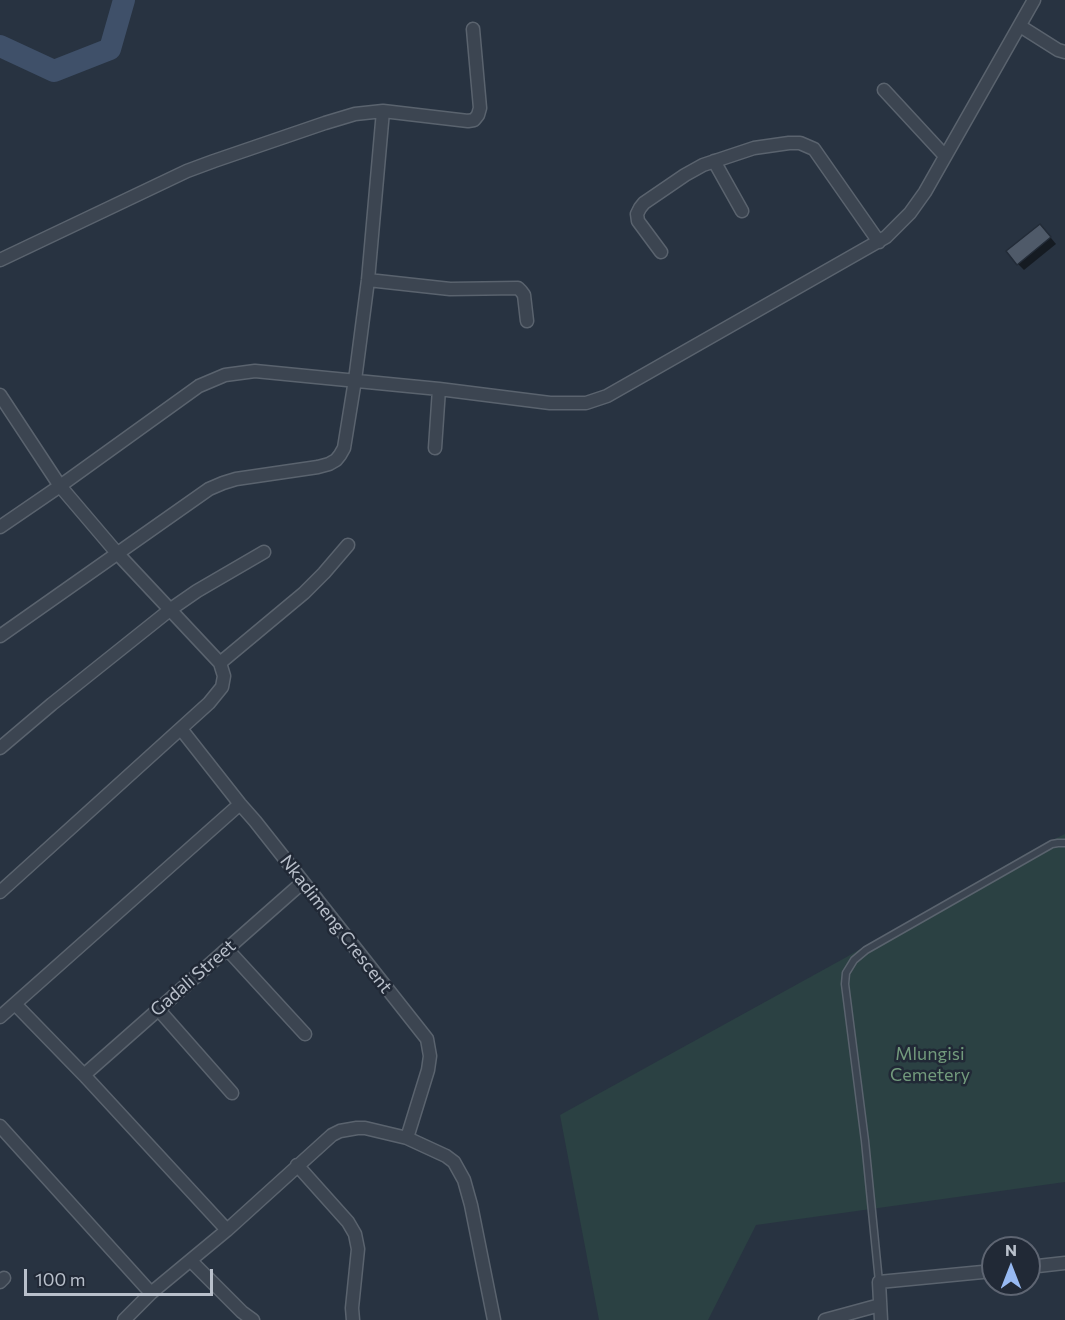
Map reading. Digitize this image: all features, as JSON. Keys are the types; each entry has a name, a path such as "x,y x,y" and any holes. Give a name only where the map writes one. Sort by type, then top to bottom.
{"street":[{"path":"0,527 199,386 225,375 255,371 439,389 550,403 586,403 599,399 879,242 895,229 910,213 924,192 1034,0"},
{"path":"1020,26 1065,52"},
{"path":"0,260 187,171 355,114 383,111 472,121 477,118 480,108 473,29"},
{"path":"884,90 945,156"},
{"path":"0,636 195,499 223,483 254,476 307,470 336,460 344,448 355,380 368,280 383,111"},
{"path":"661,252 639,223 637,217 644,203 685,175 714,161 765,146 789,143 800,143 816,152 879,242"},
{"path":"714,161 742,211"},
{"path":"368,280 450,290 518,288 524,295 527,321"},
{"path":"435,448 439,389"},
{"path":"0,892 181,729 219,693 224,683 220,663 117,553 60,486 1,400"},
{"path":"220,663 304,592 332,565 348,545"},
{"path":"0,748 171,609 264,552"},
{"name":"Nkadimeng Crescent","path":"181,729 427,1039 430,1056 428,1070 408,1138"},
{"path":"0,1017 240,804"},
{"name":"Gadali Street","path":"84,1074 303,882"},
{"path":"227,949 305,1034"},
{"path":"15,1004 84,1074 227,1230"},
{"path":"158,1009 232,1093"},
{"path":"0,1126 151,1293"},
{"path":"124,1320 151,1293 227,1230 332,1135 348,1129 364,1128 408,1138 454,1162 464,1180 471,1205 494,1320"},
{"path":"0,1147 10,1137"},
{"path":"297,1166 348,1222 355,1234 358,1250 352,1308 353,1320"},
{"path":"190,1261 253,1320"},
{"path":"1041,1266 1065,1263"},
{"path":"881,1320 879,1282 981,1272"},
{"path":"825,1320 880,1305"}],"lane":[{"path":"879,1282 865,1141 845,984 846,972 854,960 866,950 1052,844 1065,843"}],"green space":[{"name":"Mlungisi Cemetery","path":"1065,834 1065,1182 756,1225 708,1320 599,1320 560,1115 843,959 1034,849"}],"building":[{"path":"1040,224 1051,237 1017,265 1006,251"}],"waterway":[{"path":"0,46 54,71 110,49 124,0"}]}
